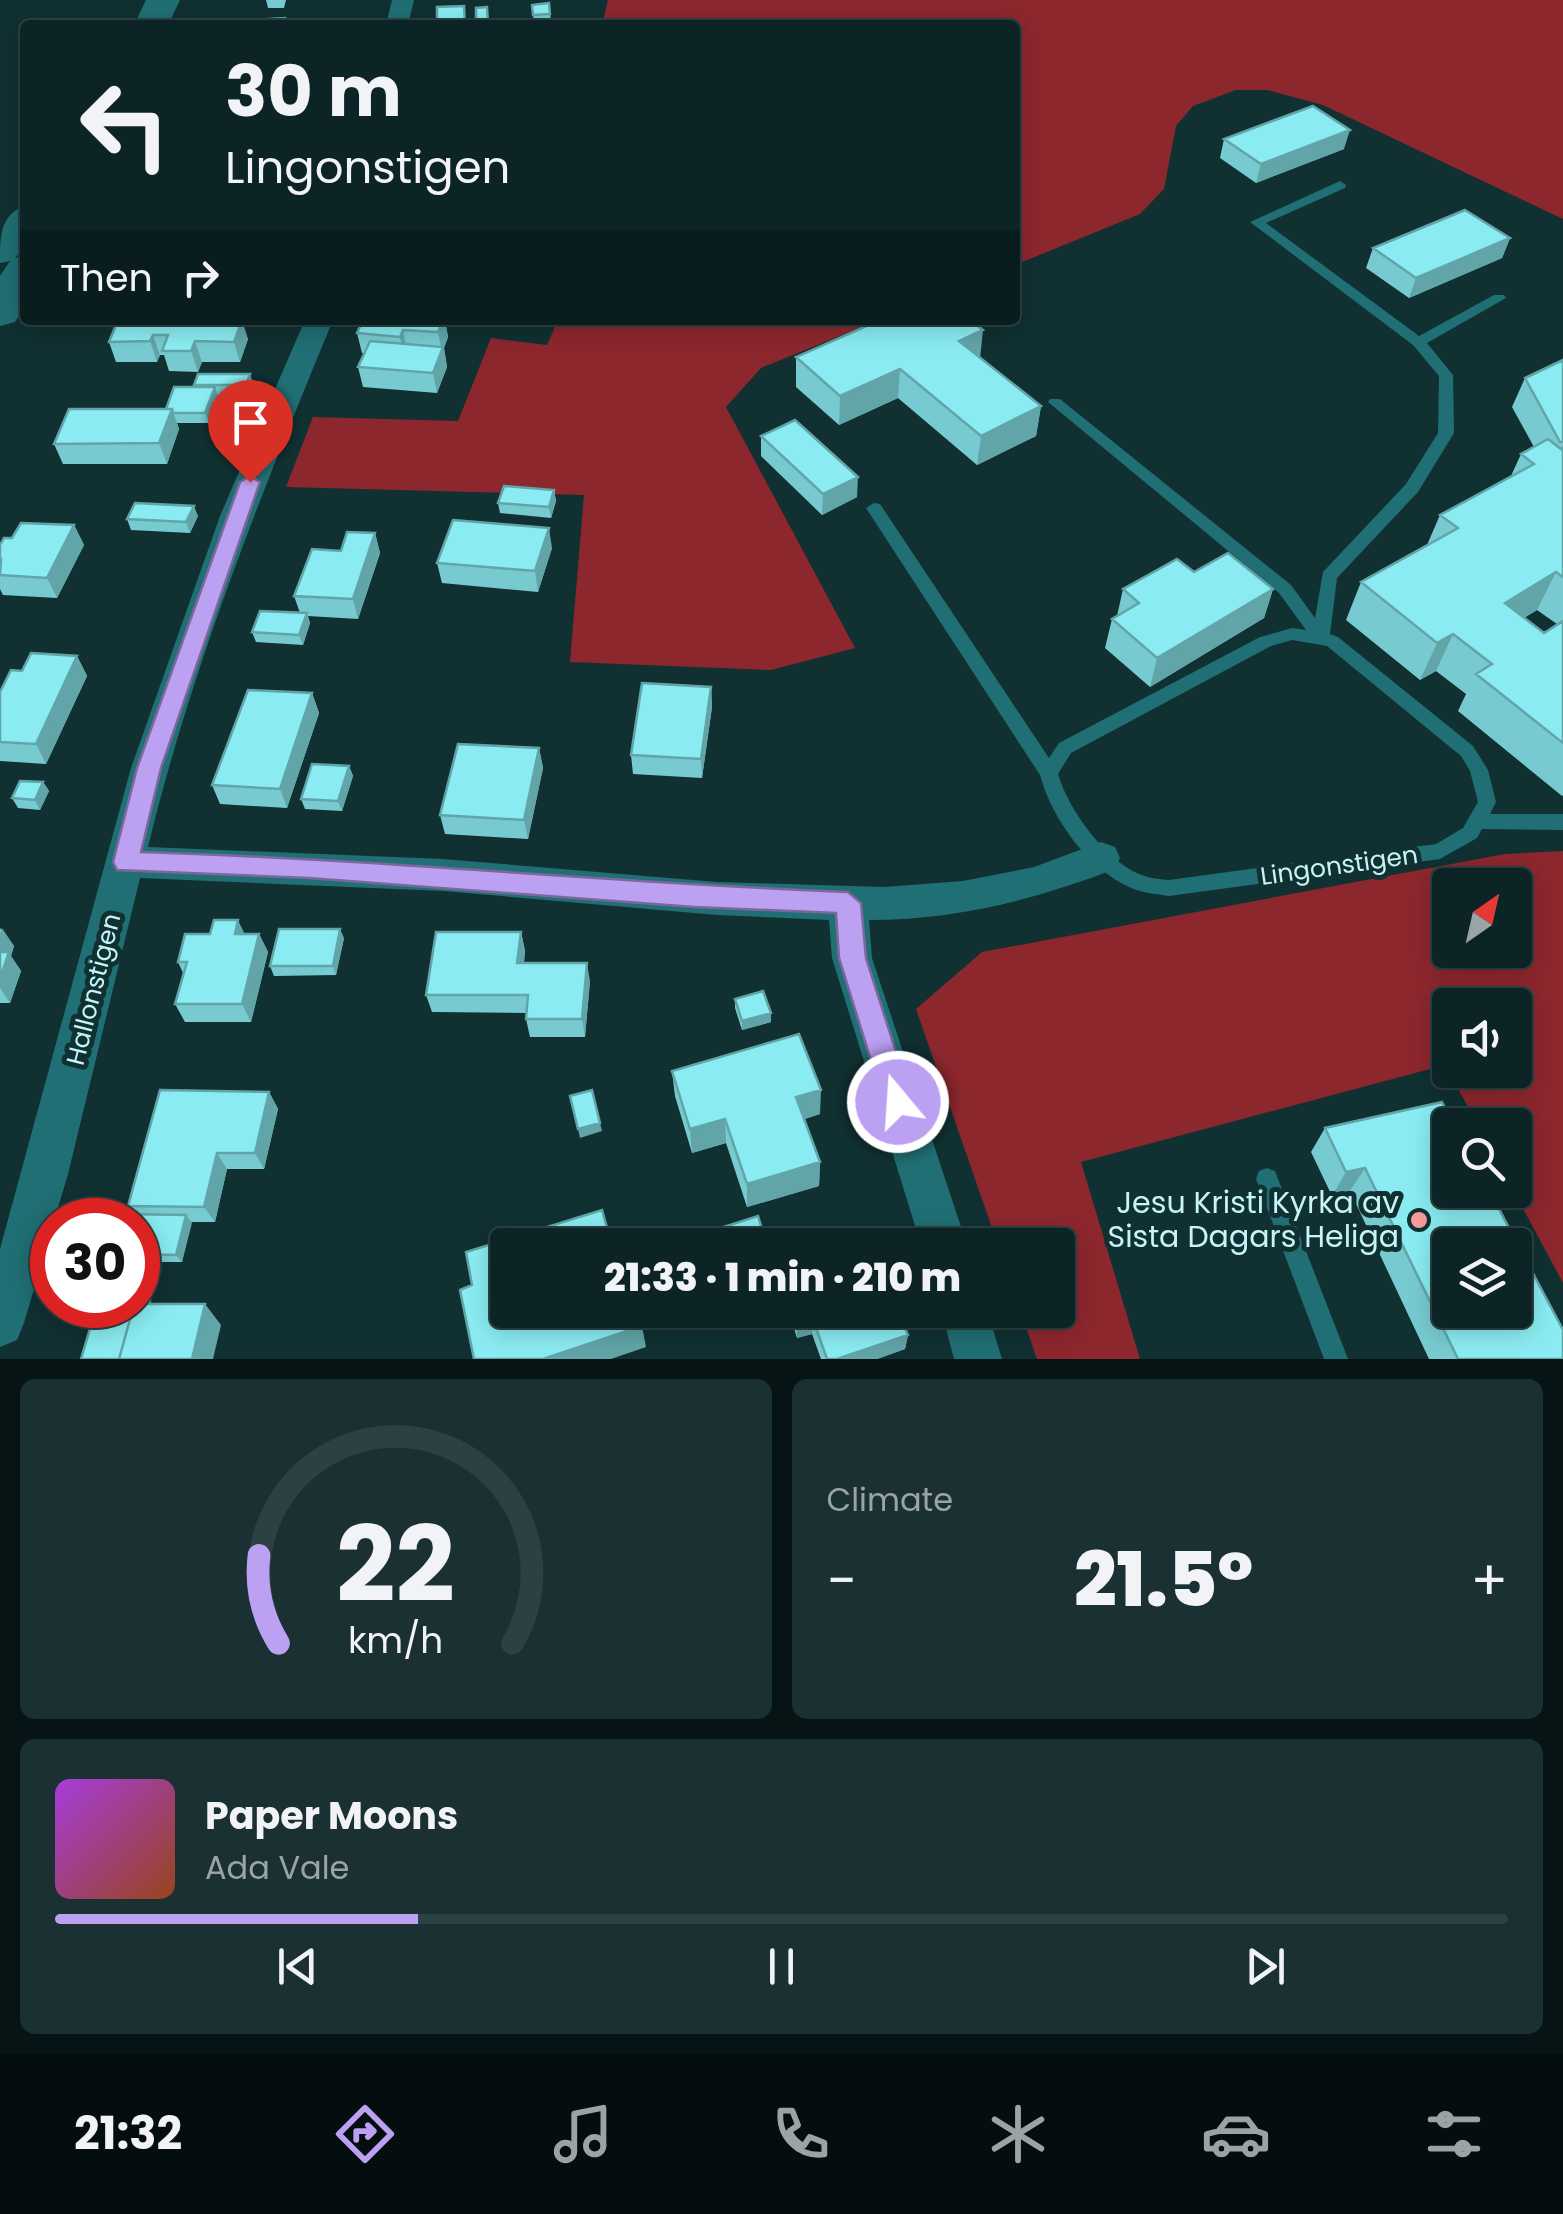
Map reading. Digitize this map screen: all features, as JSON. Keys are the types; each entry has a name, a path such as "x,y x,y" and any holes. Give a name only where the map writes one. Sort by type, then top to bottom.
{"main road":[{"path":"0,251 20,225"},
{"path":"0,313 20,277"}],"street":[{"name":"Hallonstigen","path":"0,1324 46,1174 149,768 236,516 317,325"},
{"path":"126,862 327,868 694,897 848,903 1001,893 1059,880 1101,858"},
{"path":"848,903 852,958 939,1228"},
{"path":"969,1328 978,1359"}],"lane":[{"path":"1321,638 1329,576 1412,488 1446,434 1446,374 1418,342 1257,222 1340,185"},
{"path":"1418,342 1499,298"},
{"path":"1055,402 1286,588 1321,638"},
{"name":"Lingonstigen","path":"874,508 1049,773 1052,790 1101,858 1138,883 1168,888 1440,851 1470,833 1476,821"},
{"path":"1049,773 1065,748 1266,641 1292,634 1321,638 1344,648 1467,751 1479,770 1487,802 1476,821 1563,822"},
{"path":"1267,1180 1336,1359"}],"shaded area":[{"path":"608,0 1563,0 1563,219 1323,105 1267,90 1236,90 1193,106 1176,126 1164,189 1140,214 1020,263 1020,20 603,20"},
{"path":"556,325 867,325 761,368 726,407 855,648 771,670 570,662 584,495 286,487 313,417 458,421 491,338 547,345"},
{"path":"1563,851 1563,1283 1523,1208 1532,1208 1532,1108 1469,1108 1458,1088 1532,1088 1532,988 1432,988 1432,1068 1081,1162 1140,1359 1037,1359 1026,1328 1075,1328 1075,1228 992,1228 916,1009 982,952 1505,854"}],"building":[{"path":"549,3 550,14 533,15 532,5"},
{"path":"464,6 465,20 437,20 437,7"},
{"path":"487,7 488,20 476,20 476,8"},
{"path":"1313,106 1350,130 1261,164 1224,139"},
{"path":"1465,210 1510,238 1416,278 1373,248"},
{"path":"116,325 240,325 234,342 195,341 191,351 162,351 168,335 153,335 150,341 109,342"},
{"path":"361,325 441,325 438,332 403,330 400,337 357,333"},
{"path":"869,325 976,325 983,330 959,341 1041,406 981,436 900,369 840,396 796,357"},
{"path":"370,341 443,347 433,373 358,367"},
{"path":"1563,360 1563,442 1560,442 1525,378"},
{"path":"198,374 250,374 246,385 194,385"},
{"path":"174,387 215,387 205,413 173,413 166,409"},
{"path":"69,409 172,409 159,443 54,444"},
{"path":"795,420 858,477 823,494 761,436"},
{"path":"1548,439 1563,447 1563,577 1556,572 1505,603 1544,633 1563,621 1563,743 1476,674 1492,664 1453,634 1437,643 1361,582 1458,528 1440,515 1534,464 1521,454"},
{"path":"504,486 554,490 549,507 498,503"},
{"path":"135,503 194,506 186,522 127,519"},
{"path":"453,520 549,528 535,571 437,563"},
{"path":"21,523 74,525 47,578 0,575 0,545 4,538 12,538"},
{"path":"347,532 375,533 353,599 294,596 312,549 341,551"},
{"path":"1228,553 1273,589 1157,658 1112,619 1139,603 1123,589 1177,559 1194,572"},
{"path":"260,611 307,613 299,635 252,632"},
{"path":"31,653 77,656 36,744 0,742 0,692 11,670 22,671"},
{"path":"642,683 711,687 701,759 631,755"},
{"path":"248,690 312,693 280,789 212,785"},
{"path":"458,744 539,748 524,820 440,815"},
{"path":"312,764 349,766 338,801 301,799"},
{"path":"20,781 43,782 35,800 12,798"},
{"path":"214,920 238,920 235,934 259,934 242,1004 175,1004 187,962 178,962 185,934 210,934"},
{"path":"279,929 340,929 333,966 270,966"},
{"path":"436,932 521,932 517,963 587,963 582,1019 526,1019 528,995 426,995"},
{"path":"0,952 9,952 0,978"},
{"path":"763,991 771,1013 742,1021 735,999"},
{"path":"799,1034 821,1090 796,1097 820,1162 747,1184 725,1119 690,1129 672,1071"},
{"path":"160,1090 269,1092 255,1153 217,1153 204,1207 160,1206 160,1198 130,1198"},
{"path":"592,1090 600,1123 578,1129 570,1096"},
{"path":"1442,1102 1445,1108 1432,1108 1432,1208 1499,1208 1509,1228 1432,1228 1432,1306 1365,1168 1346,1172 1325,1128"},
{"path":"602,1210 607,1228 544,1228"},
{"path":"160,1215 186,1215 176,1255 160,1255"},
{"path":"758,1216 762,1228 720,1228"},
{"path":"490,1245 490,1328 636,1328 543,1359 474,1359 460,1290 472,1285 466,1252"},
{"path":"1532,1271 1563,1330 1563,1359 1458,1359 1443,1328 1532,1328"},
{"path":"160,1304 205,1304 192,1359 119,1359 128,1328 160,1328"},
{"path":"90,1328 128,1328 119,1359 81,1359"},
{"path":"816,1328 905,1328 908,1335 837,1359 827,1359"}],"place":[{"name":"Jesu Kristi Kyrka av Sista Dagars Heliga","path":"1419,1220"}],"route":[{"path":"250,482 149,768 126,862 309,867 489,878 694,897 848,903 852,958 898,1102"}]}
